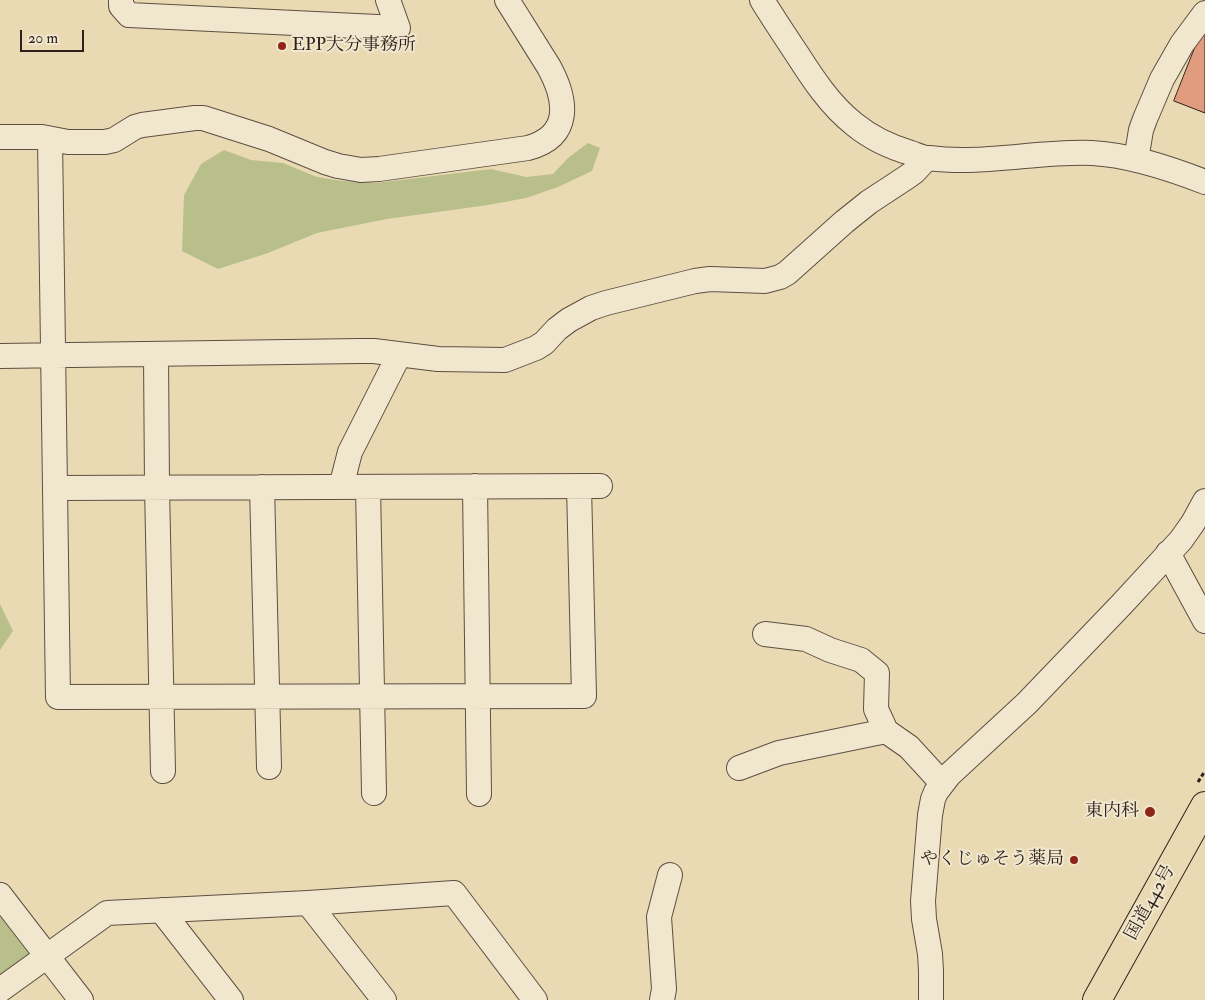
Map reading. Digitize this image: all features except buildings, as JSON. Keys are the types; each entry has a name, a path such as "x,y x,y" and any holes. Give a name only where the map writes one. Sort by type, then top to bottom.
{"highway":[{"name":"国道442号","path":"1096,1000 1205,806"}],"street":[{"path":"121,0 121,6 129,15 398,28 388,0"},
{"path":"0,137 50,138 68,142 105,142 114,140 142,125 203,118 269,139 325,162 361,170 528,148 552,137 556,131 561,117 561,98 555,78 549,67 507,0"},
{"path":"762,0 814,80 833,104 861,130 881,142 927,158 950,160 975,160 1066,153 1107,154 1179,172 1205,182"},
{"path":"1136,160 1144,119 1162,79 1182,44 1205,13"},
{"path":"50,138 54,488 58,697 584,696 589,486 54,488"},
{"path":"0,356 374,351 438,359 506,360 536,348 569,320 591,308 606,303 695,281 710,279 765,281 780,277 856,213 914,172 927,158"},
{"path":"156,354 163,771"},
{"path":"341,487 350,452 399,355"},
{"path":"475,486 479,794"},
{"path":"262,487 269,766"},
{"path":"368,487 374,793"},
{"path":"931,1000 930,954 923,901 933,799 949,775 1038,691 1181,540 1205,502"},
{"path":"1168,553 1205,621"},
{"path":"765,634 806,639 830,650 861,660 878,673 876,709 886,731 909,746 942,783"},
{"path":"739,768 778,753 886,731"},
{"path":"662,1000 664,989 659,917 670,874"},
{"path":"0,990 107,913 308,903 454,893 535,1000"},
{"path":"0,895 81,1000"},
{"path":"308,903 384,1000"},
{"path":"161,910 231,1000"}],"green space":[{"path":"588,143 600,148 592,171 558,187 526,198 387,219 317,233 268,253 218,269 182,251 184,195 201,164 224,150 251,160 283,163 317,177 376,183 491,169 526,177 553,174 568,158"},
{"path":"0,604 13,631 0,650"},
{"path":"0,911 28,948 29,955 0,981"}],"place":[{"name":"EPP大分事務所","path":"282,46"},
{"name":"東内科","path":"1150,812"},
{"name":"やくじゅそう薬局","path":"1074,860"}]}
